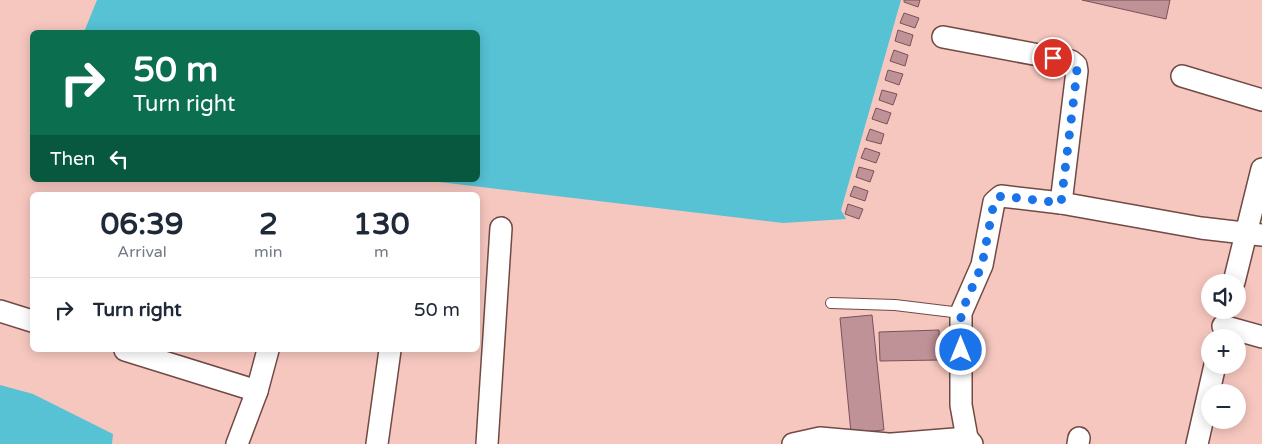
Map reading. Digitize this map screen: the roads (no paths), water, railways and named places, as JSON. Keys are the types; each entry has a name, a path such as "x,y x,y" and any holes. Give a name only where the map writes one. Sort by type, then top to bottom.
{"street":[{"path":"942,37 1071,61 1076,65 1077,72 1061,203"},
{"path":"1182,76 1262,100"},
{"path":"1237,274 1254,234 1262,168"},
{"path":"892,444 970,441 962,405 961,313 982,265 994,202 1001,196 1061,203 1201,228 1254,234"},
{"path":"487,444 501,228"},
{"path":"0,311 30,320"},
{"path":"1224,325 1262,337"},
{"path":"131,352 257,391"},
{"path":"237,444 257,391 267,352"},
{"path":"377,444 390,352"},
{"path":"1197,444 1213,374"},
{"path":"793,444 820,438 888,444"}],"lane":[{"path":"832,303 895,305 961,313"}],"water":[{"path":"97,0 901,0 841,210 846,219 783,223 440,182 480,182 480,30 85,30"},
{"path":"0,385 33,394 113,434 112,444 0,444"}]}
